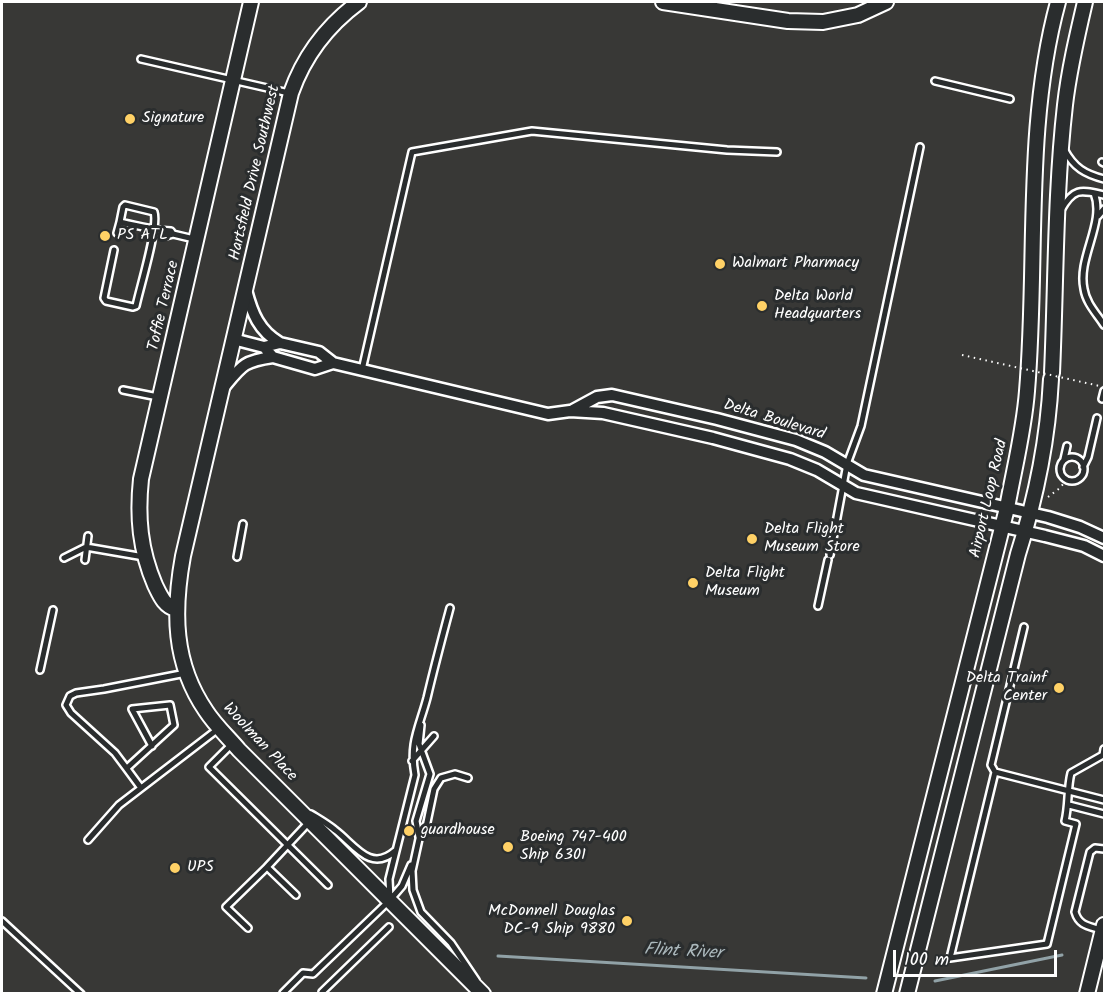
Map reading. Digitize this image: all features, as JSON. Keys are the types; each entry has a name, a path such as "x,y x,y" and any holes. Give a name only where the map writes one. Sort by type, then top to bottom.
{"main road":[{"name":"Toffie Terrace","path":"176,609 170,608 162,599 144,557 139,526 140,487 251,2"},
{"name":"Hartsfield Drive Southwest","path":"233,339 291,93 298,72 326,32 359,2"},
{"path":"663,2 788,21 823,22 858,15 882,3"},
{"name":"Airport Loop Road","path":"884,993 1007,508 1019,448 1027,391 1038,125 1042,83 1058,2"},
{"path":"907,993 1030,513 1042,457 1050,403 1062,143 1074,50 1085,2"},
{"name":"Woolman Place","path":"233,339 183,556 176,609 180,648 188,673 206,711 233,743 484,993"},
{"path":"1087,993 1102,949 1104,928"}],"street":[{"path":"246,288 256,322 268,336 280,343"},
{"name":"Delta Boulevard","path":"233,339 264,347 280,343 319,352 333,363 548,414 570,411 603,413 713,438 779,456 817,470 856,493 1084,546 1104,555"},
{"path":"264,347 273,357"},
{"name":"Delta Boulevard","path":"273,357 315,369 333,363"},
{"path":"222,390 244,363 273,357"},
{"name":"Delta Boulevard","path":"570,411 597,397 612,395 717,419 796,440 825,452 864,475 1030,513 1080,527 1104,538"}],"lane":[{"path":"141,59 291,93"},
{"path":"935,81 1010,99"},
{"path":"362,370 412,152 532,131 728,150 777,152"},
{"path":"1062,143 1068,157 1080,171 1104,179"},
{"path":"818,606 847,464 861,426 920,147"},
{"path":"1058,217 1067,201 1077,191 1083,190 1104,195"},
{"path":"1094,193 1098,200 1098,216 1082,280 1084,292 1104,326"},
{"path":"114,250 104,298 106,301 136,306 156,219 154,212 125,205 117,233"},
{"path":"1098,216 1104,209"},
{"path":"120,222 163,232 171,231 173,234 197,240"},
{"path":"1102,399 1104,389"},
{"path":"123,390 160,397"},
{"path":"1067,446 1060,470 1067,479 1079,478 1088,457 1097,418"},
{"path":"1065,459 1076,458 1080,460 1083,467"},
{"path":"237,557 243,524"},
{"path":"85,560 88,536"},
{"path":"64,558 86,547 144,557"},
{"path":"390,900 389,879 415,775 412,761 414,739 423,714 450,608"},
{"path":"40,670 53,610"},
{"path":"1024,627 992,765 995,772 950,958 1047,945 1076,824 1065,821 1069,806 1067,791 1071,773 1103,756 1104,749"},
{"path":"141,788 115,753 71,713 66,705 70,696 76,693 188,673"},
{"path":"127,769 152,746 174,725 170,705 132,709 152,746"},
{"path":"419,839 416,821 430,774 419,744 423,714"},
{"path":"88,840 119,805 220,728"},
{"path":"412,761 434,736"},
{"path":"233,743 209,767 327,885"},
{"path":"995,772 1104,800"},
{"path":"468,778 455,774 441,778 434,789 426,827 419,839 412,877 419,908 457,951 484,993"},
{"path":"290,800 336,830 365,856 375,859 384,858 396,850"},
{"path":"1069,806 1104,814"},
{"path":"248,928 226,907 311,821"},
{"path":"1104,849 1095,848 1090,852 1075,912 1077,919 1083,925 1104,928"},
{"path":"283,993 303,973 313,974 390,900 402,886 415,855"},
{"path":"267,867 296,895"},
{"path":"2,921 81,993"},
{"path":"322,992 389,927"}],"path":[{"path":"962,355 1104,389"},
{"path":"1048,497 1067,479"}],"waterway":[{"name":"Flint River","path":"935,981 1062,955"},
{"name":"Flint River","path":"498,956 866,978"}],"place":[{"name":"Signature","path":"130,119"},
{"name":"PS ATL","path":"105,236"},
{"name":"Walmart Pharmacy","path":"720,264"},
{"name":"Delta World Headquarters","path":"762,306"},
{"name":"Delta Flight Museum Store","path":"752,539"},
{"name":"Delta Flight Museum","path":"693,583"},
{"name":"Delta Trainf Center","path":"1059,688"},
{"name":"guardhouse","path":"409,831"},
{"name":"Boeing 747-400 Ship 6301","path":"508,847"},
{"name":"UPS","path":"175,868"},
{"name":"McDonnell Douglas DC-9 Ship 9880","path":"627,921"}]}
